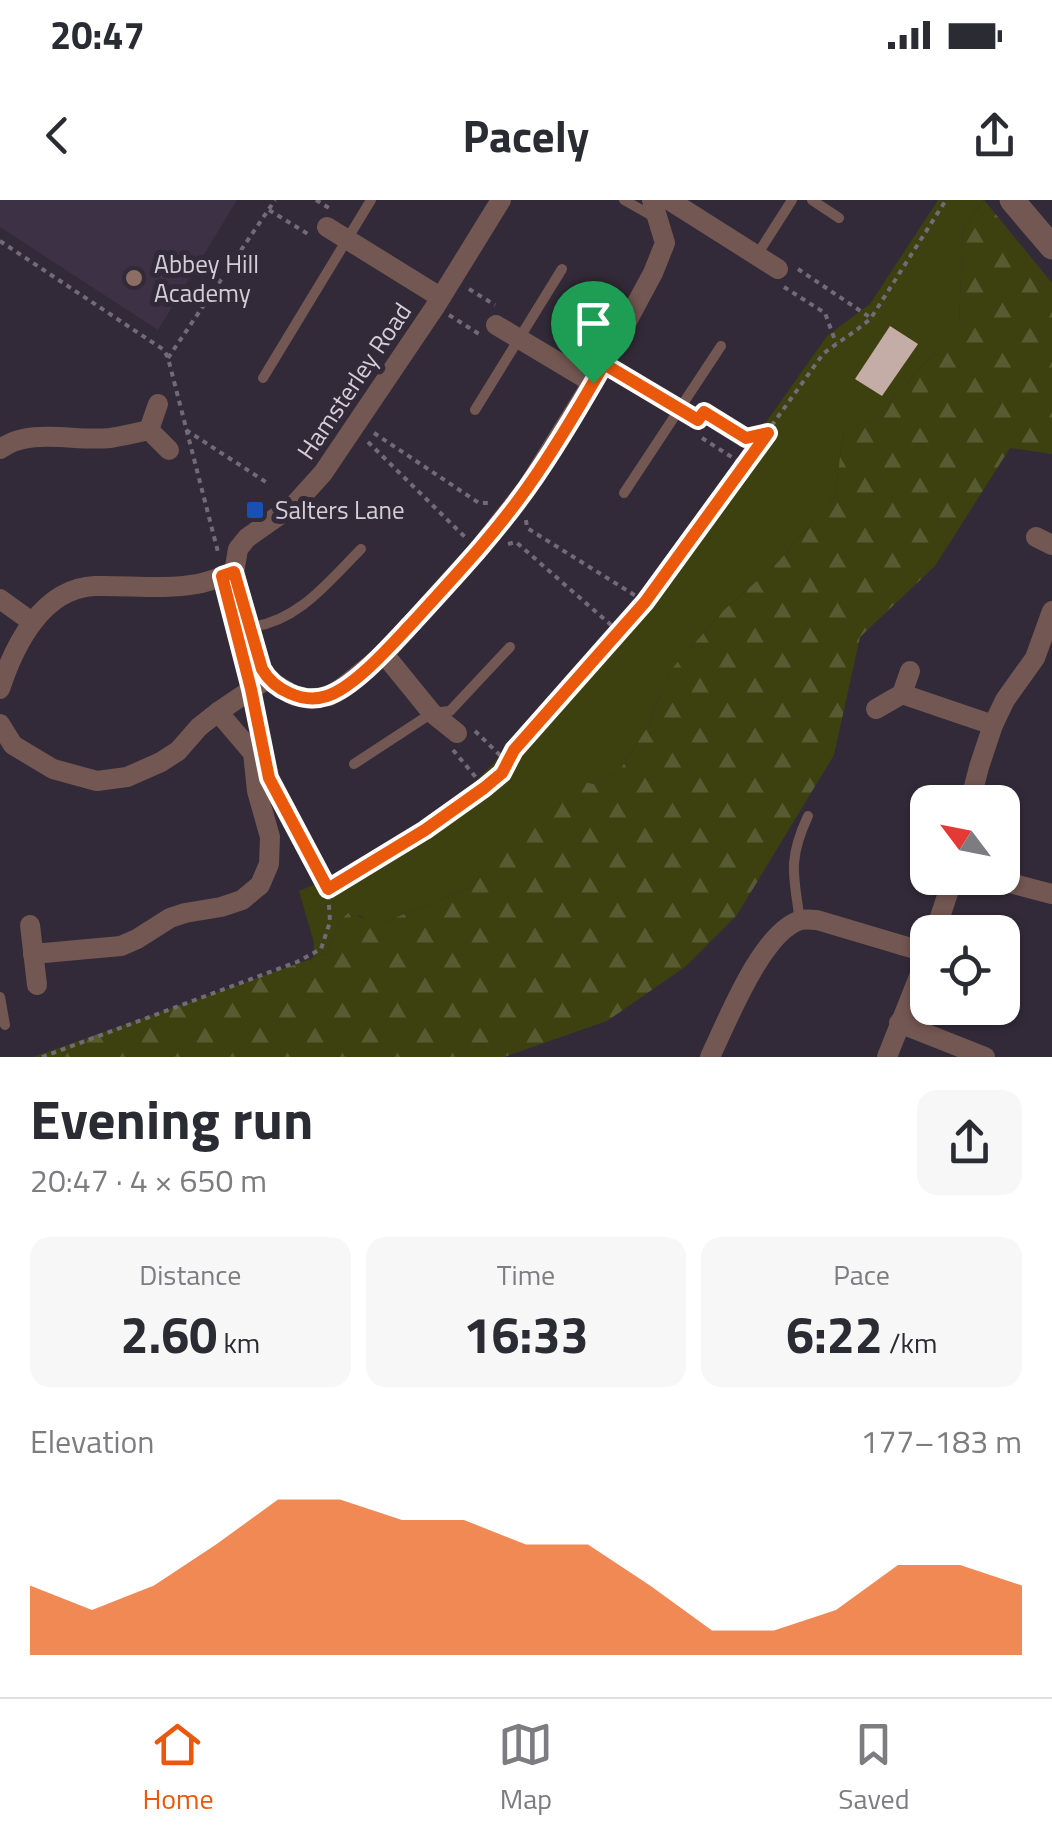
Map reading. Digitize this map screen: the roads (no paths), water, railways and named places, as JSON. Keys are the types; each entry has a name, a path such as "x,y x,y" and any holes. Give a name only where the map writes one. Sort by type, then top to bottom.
{"street":[{"name":"Hamsterley Road","path":"228,574 247,538 296,504 323,472 501,200"},
{"path":"669,200 778,269"},
{"path":"1012,200 1052,246"},
{"path":"656,210 666,243"},
{"path":"259,684 310,699 328,696 384,654 478,550 527,488 604,364 666,243 705,224"},
{"path":"328,227 440,297"},
{"path":"496,325 593,383"},
{"path":"604,364 689,414"},
{"path":"149,430 158,404"},
{"path":"0,449 33,436 110,438 149,430"},
{"path":"149,430 169,450"},
{"path":"0,689 21,638 60,596 89,586 198,584 228,574 262,669 259,684 218,712 178,751 127,778 97,781 53,769 14,745 0,724"},
{"path":"0,599 32,622"},
{"path":"974,785 1005,700 1043,661 1052,611"},
{"path":"384,654 432,713 457,733"},
{"path":"876,708 902,694 910,671"},
{"path":"902,694 993,726"},
{"path":"33,954 120,946 137,940 170,918 242,900 260,885 270,864 270,837 257,791 252,753 218,712"},
{"path":"1020,886 1052,894"},
{"path":"710,1057 764,951 781,932 800,920 817,920 910,948"},
{"path":"30,926 37,985"},
{"path":"887,1057 910,998"},
{"path":"900,1023 985,1057"}],"lane":[{"path":"263,378 371,200"},
{"path":"624,200 656,210"},
{"path":"757,255 792,200"},
{"path":"812,200 839,218"},
{"path":"475,410 562,270"},
{"path":"624,493 689,414 722,346"},
{"path":"250,627 265,626 293,613 361,549"},
{"path":"354,764 432,713 450,711 510,648"},
{"path":"800,920 793,857 808,816"},
{"path":"0,997 5,1025"}],"place":[{"name":"Abbey Hill Academy","path":"134,278"},
{"name":"Salters Lane","path":"255,510"}]}
